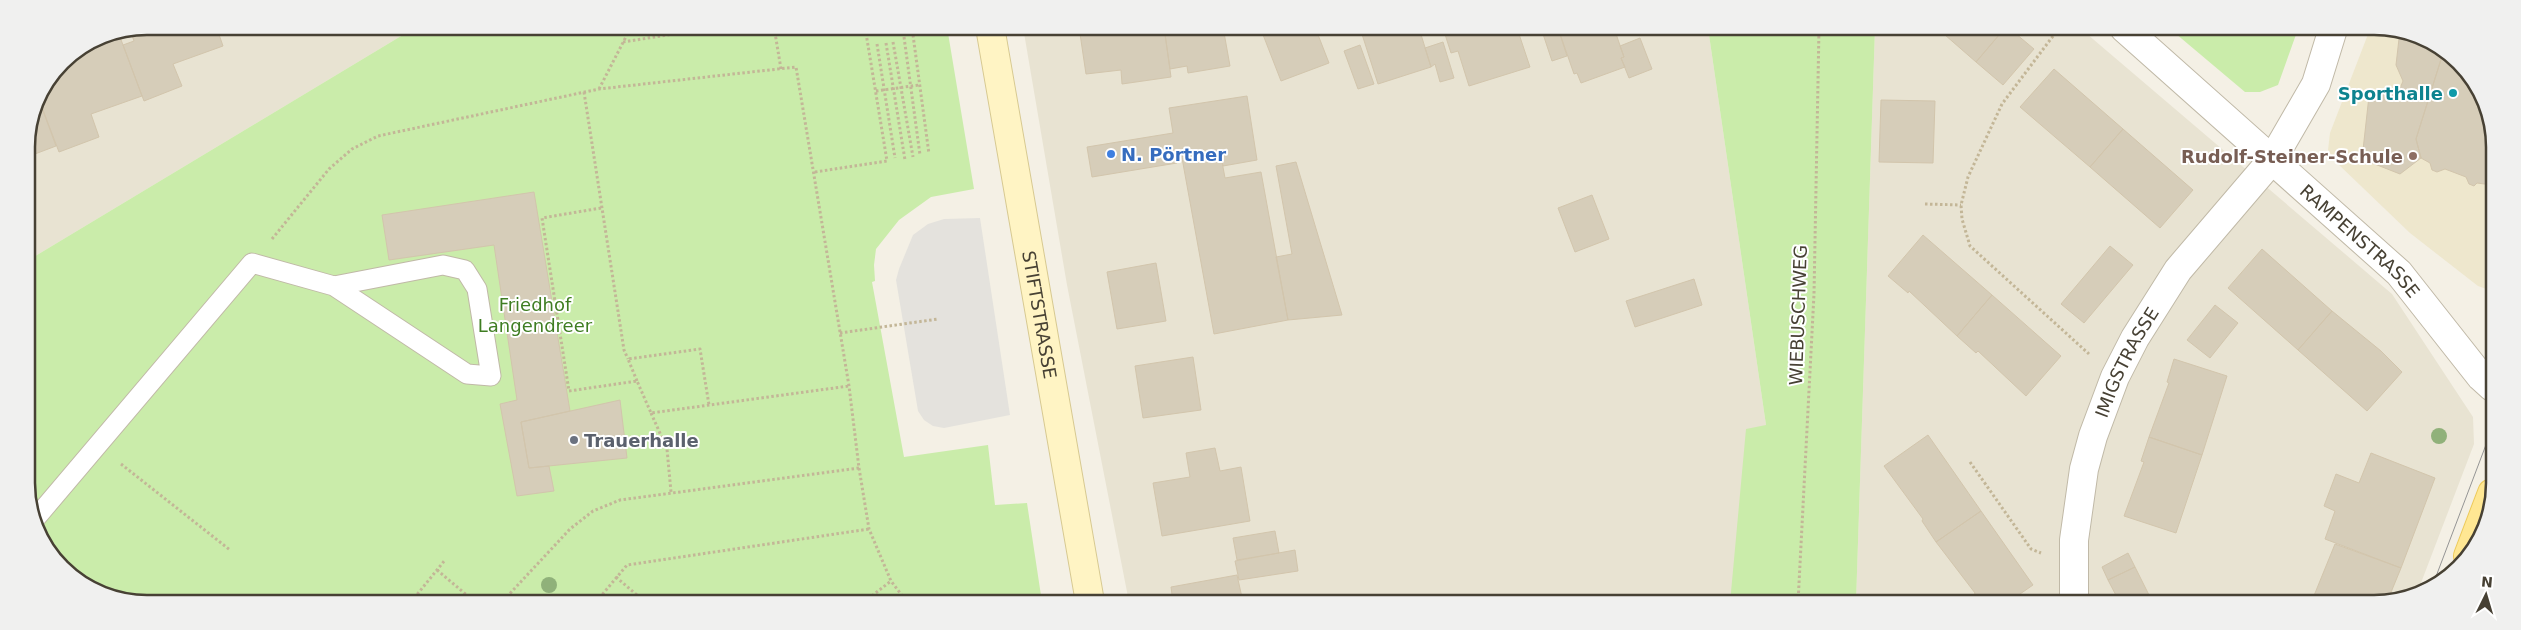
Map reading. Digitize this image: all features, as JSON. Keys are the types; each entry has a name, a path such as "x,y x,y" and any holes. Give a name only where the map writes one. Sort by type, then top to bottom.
{"street":[{"name":"STIFTSTRASSE","path":"991,35 1089,595"},
{"name":"RAMPENSTRASSE","path":"2132,35 2399,274 2486,382"},
{"name":"IMIGSTRASSE","path":"2074,595 2078,504 2084,469 2093,436 2115,377 2135,338 2178,270 2272,160 2316,84 2331,35"}],"lane":[{"path":"40,514 252,263 334,286 467,374 491,376 477,289 466,270 443,266 334,286"}],"path":[{"path":"599,89 627,35"},
{"path":"623,42 661,35"},
{"path":"775,35 781,69"},
{"path":"814,172 887,161 866,35"},
{"path":"913,35 918,85 929,154"},
{"name":"WIEBUSCHWEG","path":"1798,595 1814,294 1819,35"},
{"path":"2054,35 2002,104 1968,177 1961,205 1962,219 1970,246 2115,377"},
{"path":"904,37 909,87 920,156"},
{"path":"893,42 913,157"},
{"path":"886,43 904,160"},
{"path":"878,44 895,158"},
{"path":"252,263 328,169 352,149 378,136 599,89 796,67 849,386 869,529 891,581 902,595"},
{"path":"876,92 918,85"},
{"path":"584,92 624,350 667,449 671,492"},
{"path":"1925,204 1961,205"},
{"path":"601,208 542,218 569,391 637,381"},
{"path":"840,333 938,319"},
{"path":"628,359 700,349 709,405"},
{"path":"651,413 849,386"},
{"path":"98,446 230,550"},
{"path":"1970,462 2031,549 2074,566"},
{"path":"509,595 570,529 593,511 620,500 859,468"},
{"path":"602,595 627,565 869,529"},
{"path":"417,595 445,560"},
{"path":"437,570 467,595"},
{"path":"616,577 637,595"},
{"path":"873,595 891,581"}],"shaded area":[{"path":"140,35 403,35 35,256 35,140 39,118 50,91 63,73 91,50 118,39"},
{"path":"1024,35 1709,35 1766,425 1732,595 1128,595 1067,285"},
{"path":"1875,35 2088,35 2392,294 2473,417 2474,444 2420,585 2403,591 2381,595 1856,595"},
{"name":"Rudolf-Steiner-Schule","path":"2368,35 2389,36 2410,41 2424,47 2448,63 2458,73 2474,97 2484,125 2486,140 2486,289 2478,286 2410,233 2337,163 2328,150 2330,133"},
{"path":"980,218 1010,415 944,428 933,426 924,420 918,411 896,280 913,235 928,224 944,219"}],"green space":[{"name":"Friedhof Langendreer","path":"403,35 948,35 974,189 931,197 899,220 876,249 875,281 872,282 904,457 988,445 995,505 1027,503 1041,595 140,595 111,589 79,572 58,551 47,533 37,505 35,490 35,256"},
{"path":"1709,35 1875,35 1856,595 1731,595 1746,429 1766,425"},
{"path":"2177,35 2296,35 2278,85 2260,92 2245,92"}],"building":[{"path":"140,35 219,35 223,46 173,64 182,86 144,101 123,45 134,41 132,36"},
{"path":"1080,35 1165,35 1171,77 1122,84 1121,70 1086,74"},
{"path":"1165,35 1224,35 1230,66 1188,73 1187,66 1170,69"},
{"path":"1263,35 1318,35 1329,63 1281,81"},
{"path":"1362,35 1421,35 1431,67 1378,84"},
{"path":"1445,35 1519,35 1530,67 1469,86 1458,51 1451,53"},
{"path":"1543,35 1560,35 1567,56 1552,61"},
{"path":"1560,35 1616,35 1624,57 1621,58 1625,67 1581,83 1577,73 1574,74"},
{"path":"1945,35 1999,35 1976,62"},
{"path":"1999,35 2017,35 2034,49 2003,85 1976,62"},
{"path":"120,38 142,96 91,114 99,137 59,152 42,109 63,73 73,63 91,50"},
{"path":"1640,38 1652,69 1629,78 1621,58 1624,57 1620,46"},
{"path":"2399,38 2424,47 2441,58 2416,139 2421,158 2400,174 2362,159 2369,96 2399,91 2403,81 2396,65"},
{"path":"1443,42 1454,78 1440,82 1435,64 1431,67 1425,48"},
{"path":"1360,45 1374,84 1358,89 1344,51"},
{"name":"Sporthalle","path":"2441,58 2458,73 2467,85 2480,111 2486,140 2486,184 2477,183 2474,186 2469,184 2466,177 2445,169 2437,172 2432,170 2430,163 2421,158 2416,139"},
{"path":"2054,69 2123,129 2090,167 2020,107"},
{"path":"1247,96 1257,160 1223,166 1220,151 1176,158 1177,163 1092,177 1087,147 1173,133 1169,108"},
{"path":"1881,100 1935,101 1933,163 1879,162"},
{"path":"42,109 56,146 35,154 36,132"},
{"path":"2123,129 2193,190 2160,228 2090,167"},
{"path":"1220,151 1225,178 1261,172 1288,320 1214,334 1182,158"},
{"path":"1296,162 1342,315 1288,320 1276,257 1292,254 1276,166"},
{"path":"534,192 570,411 521,422 529,468 549,466 554,491 517,496 500,404 517,400 494,245 389,260 382,215"},
{"path":"1592,195 1609,239 1575,252 1558,208"},
{"path":"1923,235 1992,295 1957,336 1909,291 1908,293 1888,276"},
{"path":"2110,246 2133,265 2084,323 2061,304"},
{"path":"2262,249 2332,311 2298,350 2228,288"},
{"path":"1156,263 1166,321 1117,329 1107,272"},
{"path":"1694,279 1702,305 1635,327 1626,301"},
{"path":"1992,295 2061,356 2026,396 1978,351 1976,353 1957,336"},
{"path":"2215,305 2238,323 2210,358 2187,340"},
{"path":"2332,311 2381,351 2402,372 2367,411 2298,350"},
{"path":"1193,357 1201,410 1143,418 1135,366"},
{"path":"2174,359 2227,376 2202,455 2149,437 2169,383 2167,382"},
{"name":"Trauerhalle","path":"620,400 627,458 529,468 521,422"},
{"path":"1928,435 1981,511 1936,542 1922,521 1923,519 1884,466"},
{"path":"2149,437 2202,455 2176,533 2124,516 2144,462 2141,461"},
{"path":"1215,448 1220,471 1241,467 1250,521 1162,536 1153,483 1190,477 1186,453"},
{"path":"2371,453 2435,478 2401,568 2325,539 2335,511 2324,506 2336,474 2359,483"},
{"path":"1981,511 2033,585 2019,595 1974,595 1975,593 1936,542"},
{"path":"1275,531 1279,553 1237,560 1233,538"},
{"path":"2335,544 2401,568 2390,594 2314,595"},
{"path":"1295,550 1298,571 1239,580 1235,561"},
{"path":"2128,553 2135,567 2108,580 2102,567"},
{"path":"2135,567 2149,595 2116,595 2108,580"},
{"path":"1237,575 1241,595 1172,595 1171,587"}],"tram line":[{"path":"2436,576 2486,445"}],"place":[{"name":"Sporthalle","path":"2453,93"},
{"name":"N. Pörtner","path":"1111,154"},
{"name":"Rudolf-Steiner-Schule","path":"2413,156"},
{"name":"Trauerhalle","path":"574,440"}]}
